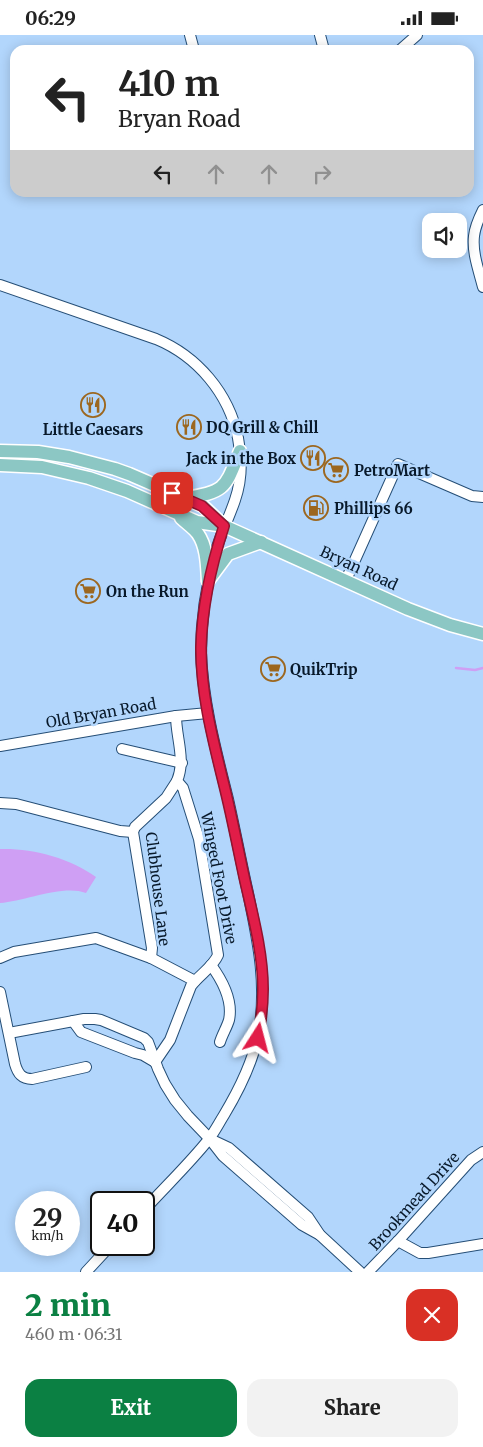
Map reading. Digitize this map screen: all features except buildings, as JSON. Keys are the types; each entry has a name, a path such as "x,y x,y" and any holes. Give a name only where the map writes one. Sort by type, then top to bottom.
{"main road":[{"name":"Bryan Road","path":"0,451 38,452 84,460 129,474 202,506 224,526"},
{"path":"185,498 205,495 217,491 224,486 240,451"},
{"name":"Bryan Road","path":"0,465 42,467 89,478 127,491 197,522 224,526 432,619 483,635"},
{"path":"172,511 198,534 207,561 208,581"},
{"path":"208,581 228,554 261,542"}],"street":[{"path":"406,45 417,35"},
{"path":"483,210 474,236 474,249 483,287"},
{"path":"0,285 142,334 165,343 178,351 203,371 222,396 234,423 240,451 241,463 236,498 224,526 208,581 201,647 208,713 259,946 263,989 260,1023 252,1059 240,1088 209,1138 155,1198"},
{"path":"346,580 398,464 472,495 483,497"},
{"name":"Old Bryan Road","path":"0,745 176,716 208,713"},
{"path":"176,716 176,731 182,763 177,781"},
{"path":"122,749 182,763"},
{"name":"Clubhouse Lane","path":"151,958 152,948 133,832 135,827 166,798 177,781"},
{"name":"Winged Foot Drive","path":"177,781 184,788 199,839 218,949 216,959 211,965"},
{"path":"0,803 16,804 120,831 133,832"},
{"path":"0,958 14,952 96,939 151,958 195,981"},
{"path":"155,1062 170,1040 192,986 211,965 224,984 230,1011 220,1042"},
{"path":"0,992 17,1072 26,1079 32,1079 86,1067"},
{"path":"9,1033 73,1021 95,1019 102,1020 148,1041 165,1084 175,1100 223,1156 302,1225 320,1235 360,1272"},
{"path":"73,1021 81,1033 142,1055 155,1062"},
{"name":"Brookmead Drive","path":"368,1272 471,1160 483,1152"},
{"path":"398,1241 420,1253 483,1244"},
{"path":"86,1272 101,1256"}],"shaded area":[{"path":"0,849 25,850 50,855 75,864 96,877 86,893 67,890 0,903"}],"waterway":[{"path":"456,668 475,670 483,668"}],"place":[{"name":"Little Caesars","path":"93,405"},
{"name":"DQ Grill & Chill","path":"189,427"},
{"name":"Jack in the Box","path":"313,458"},
{"name":"PetroMart","path":"336,470"},
{"name":"Phillips 66","path":"316,508"},
{"name":"On the Run","path":"88,591"},
{"name":"QuikTrip","path":"273,669"}],"route":[{"path":"172,493 202,506 224,526 215,553 205,597 201,647 203,679 212,735 259,946 263,989 258,1038"}]}
